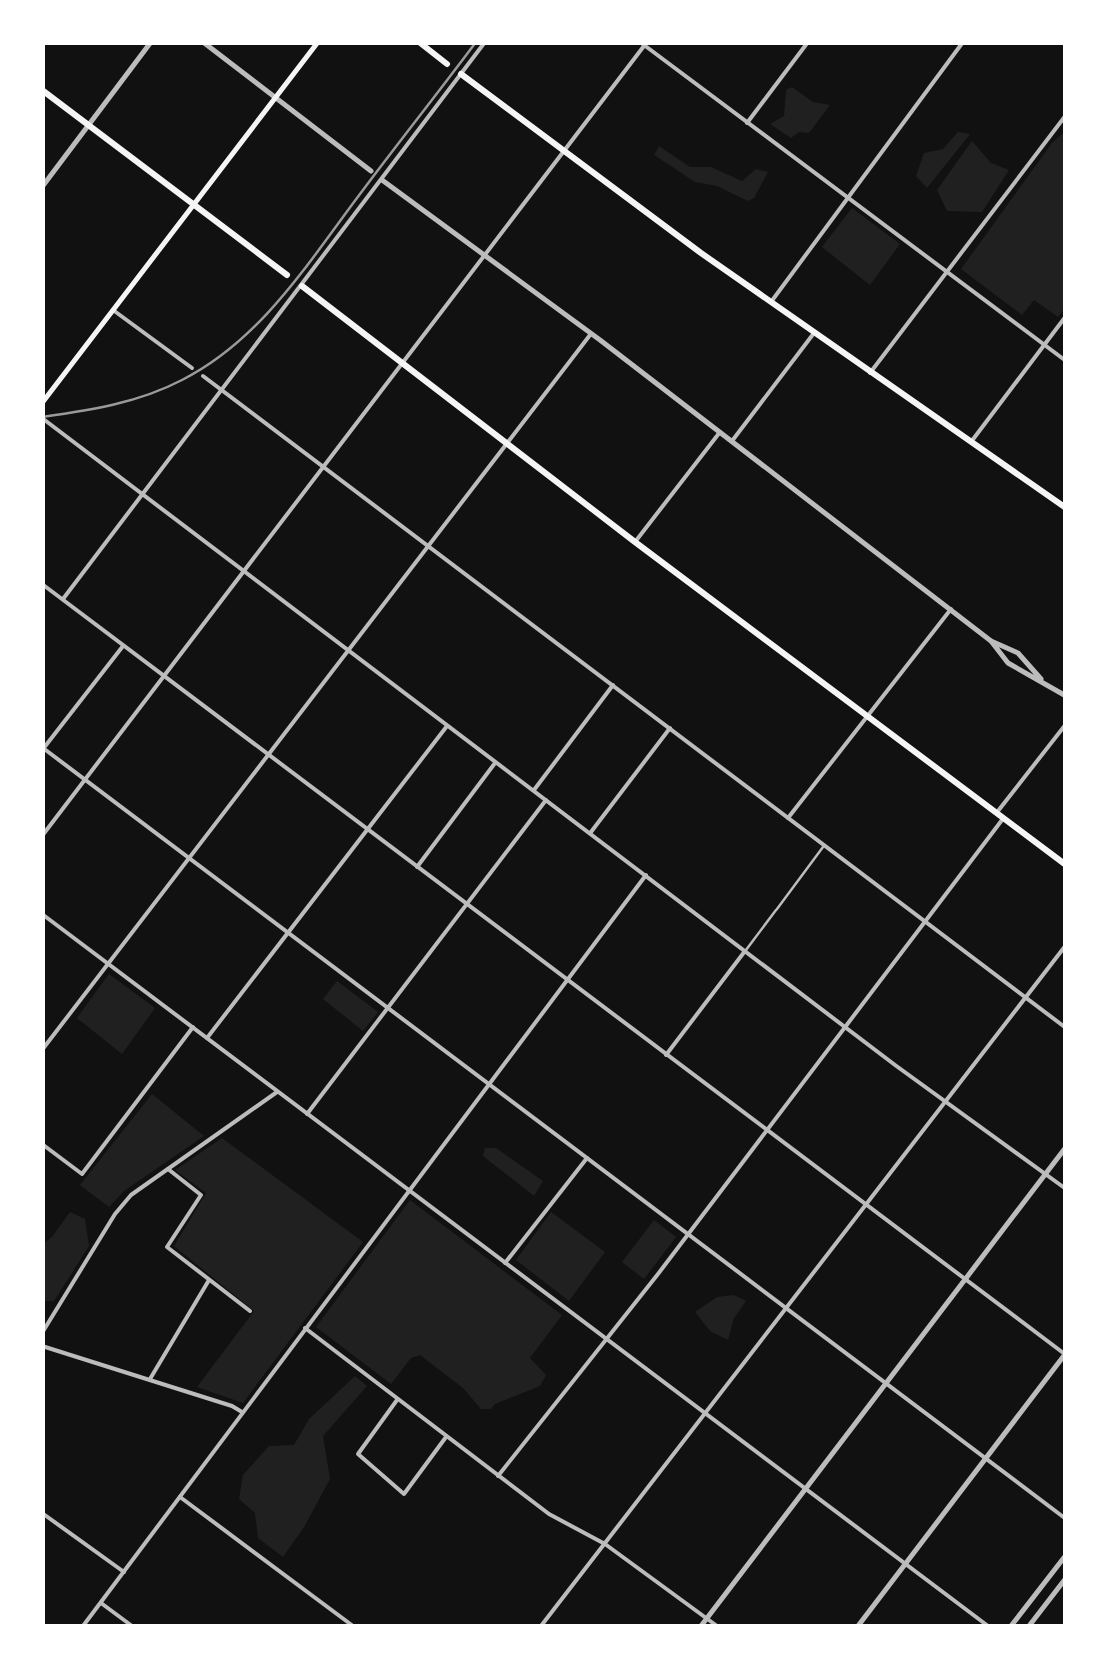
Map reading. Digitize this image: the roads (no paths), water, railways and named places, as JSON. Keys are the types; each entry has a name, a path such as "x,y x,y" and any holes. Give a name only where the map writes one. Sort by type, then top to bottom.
{"highway":[{"path":"419,42 447,64"},
{"path":"461,74 814,333 1066,508"},
{"path":"42,90 287,275"},
{"path":"302,286 1066,865"}],"main road":[{"path":"42,402 318,42"}],"street":[{"path":"42,187 151,42"},
{"path":"203,42 371,171"},
{"path":"62,599 485,42"},
{"path":"747,123 808,42"},
{"path":"771,302 963,42"},
{"path":"42,836 644,44 1066,360"},
{"path":"870,373 1066,115"},
{"path":"382,180 732,441 991,641 1018,653 1041,679"},
{"path":"113,310 192,368"},
{"path":"971,442 1066,316"},
{"path":"732,441 814,333"},
{"path":"42,1050 590,335"},
{"path":"203,376 1066,1028"},
{"path":"42,418 1066,1189"},
{"path":"635,542 720,432"},
{"path":"42,584 1065,1354 858,1626"},
{"path":"788,818 950,609"},
{"path":"991,641 1008,663 1066,696"},
{"path":"123,646 43,749 1066,1519"},
{"path":"533,791 612,686"},
{"path":"498,1476 847,1026 1066,724"},
{"path":"207,1038 447,726"},
{"path":"590,833 670,728"},
{"path":"418,867 495,762"},
{"path":"307,1114 546,800"},
{"path":"666,1055 824,846"},
{"path":"83,1626 646,875"},
{"path":"42,914 988,1626"},
{"path":"541,1626 1066,946"},
{"path":"42,1144 82,1174 193,1027"},
{"path":"42,1333 131,1194 277,1092"},
{"path":"701,1626 1066,1147"},
{"path":"505,1263 587,1158"},
{"path":"168,1168 200,1196 167,1247 250,1312"},
{"path":"150,1379 209,1280"},
{"path":"304,1328 550,1514 605,1544 717,1626"},
{"path":"42,1346 242,1412"},
{"path":"398,1400 358,1454 404,1494 446,1438"},
{"path":"180,1497 353,1626"},
{"path":"42,1513 124,1572"},
{"path":"1012,1626 1066,1554"},
{"path":"1029,1626 1066,1578"},
{"path":"101,1603 132,1626"}],"railway":[{"path":"42,417 148,394 182,380 236,344 302,273 476,42"}]}
